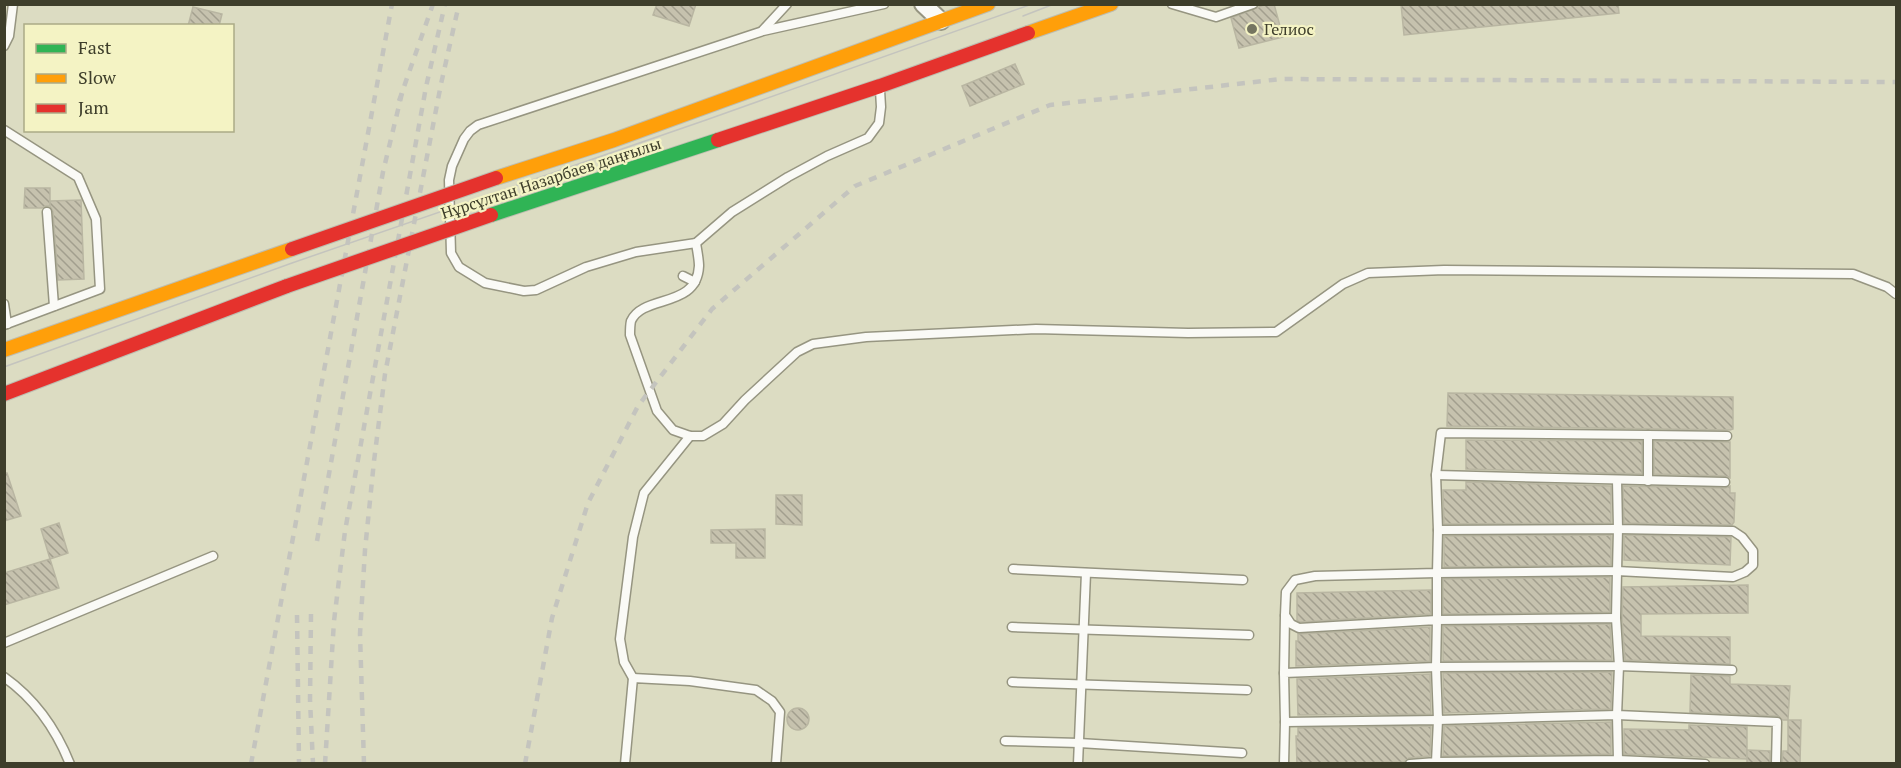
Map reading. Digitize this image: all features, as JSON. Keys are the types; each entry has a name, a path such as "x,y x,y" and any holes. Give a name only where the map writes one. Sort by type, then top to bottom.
{"main road":[{"name":"Нұрсұлтан Назарбаев даңғылы","path":"4,350 496,178 614,140 988,4"},
{"name":"Нұрсұлтан Назарбаев даңғылы","path":"4,394 287,286 491,215 880,86 1111,4"}],"street":[{"path":"923,4 941,21"}],"lane":[{"path":"4,46 9,36 13,4"},
{"path":"763,31 787,4"},
{"path":"880,86 879,123 868,138 788,177 732,212 696,243 636,252 586,267 536,290 524,291 485,283 459,267 451,253 449,180 452,166 458,150 470,131 487,121 763,31 884,4"},
{"path":"1172,4 1216,17 1253,4"},
{"path":"4,129 78,177 96,219 100,289 6,324 4,304"},
{"path":"47,212 54,306"},
{"path":"696,243 699,267 695,282 684,294 639,310 631,322 630,335 657,411 673,430 690,436 703,436 723,424 745,400 797,352 813,344 866,337 1036,329 1166,333 1276,332 1343,284 1368,273 1456,270 1853,274 1887,287 1896,294"},
{"path":"683,276 695,282"},
{"path":"1436,763 1438,530 1436,475 1441,433 1727,436"},
{"path":"1648,435 1648,481"},
{"path":"625,764 633,678 624,662 620,639 633,537 644,493 690,436"},
{"path":"1436,475 1725,482"},
{"path":"1617,480 1618,762"},
{"path":"1284,764 1286,592 1295,580 1315,576 1617,571 1733,577 1753,565 1754,550 1733,531 1438,530"},
{"path":"4,643 213,556"},
{"path":"1013,569 1243,580"},
{"path":"1078,764 1086,573"},
{"path":"1285,615 1291,624 1299,627 1437,620 1616,618"},
{"path":"1012,627 1248,635"},
{"path":"1284,673 1436,667 1619,666 1732,670"},
{"path":"4,677 18,687 42,712 53,727 70,764"},
{"path":"633,678 690,681 756,690 772,701 780,712 776,764"},
{"path":"1012,682 1247,690"},
{"path":"1285,722 1617,715 1777,722 1776,764"},
{"path":"1005,741 1242,753"},
{"path":"1410,764 1618,762 1705,764"}],"building":[{"path":"657,4 696,4 689,26 653,15"},
{"path":"1266,4 1274,4 1283,37 1239,48 1231,18"},
{"path":"1401,4 1618,4 1619,13 1404,35"},
{"path":"193,7 222,14 220,24 189,24"},
{"path":"1015,64 1024,84 970,106 962,86"},
{"path":"25,188 50,188 50,206 24,208"},
{"path":"81,200 84,279 58,280 53,212 50,201"},
{"path":"1448,393 1733,397 1733,429 1447,426"},
{"path":"1466,440 1642,441 1642,474 1466,469"},
{"path":"1654,441 1730,442 1730,478 1654,474"},
{"path":"4,473 7,473 21,516 4,521"},
{"path":"1466,482 1611,486 1611,523 1444,524 1443,490 1466,490"},
{"path":"1623,486 1725,488 1730,486 1730,493 1735,493 1734,522 1732,525 1624,523"},
{"path":"776,495 802,495 802,525 776,524"},
{"path":"59,523 68,553 50,559 41,529"},
{"path":"765,529 765,558 736,558 736,543 711,543 711,530"},
{"path":"1611,535 1611,565 1444,567 1444,536"},
{"path":"1624,535 1731,537 1730,565 1624,560"},
{"path":"50,559 59,588 4,605 4,573"},
{"path":"1610,577 1610,612 1443,614 1443,579"},
{"path":"1748,585 1748,613 1641,614 1641,636 1730,637 1730,664 1625,660 1622,618 1623,587"},
{"path":"1431,590 1431,614 1300,622 1297,620 1297,593"},
{"path":"1610,624 1612,660 1443,661 1443,626"},
{"path":"1430,627 1430,661 1296,666 1298,634"},
{"path":"1612,672 1611,709 1444,713 1443,673"},
{"path":"1430,674 1431,714 1298,715 1297,679"},
{"path":"1691,675 1730,676 1730,684 1790,686 1788,720 1777,716 1690,712"},
{"path":"798,708 808,715 809,719 802,729 798,730 788,723 787,719 794,709"},
{"path":"1788,720 1801,720 1800,764 1782,764 1783,751 1788,751"},
{"path":"1611,722 1611,754 1443,756 1444,726"},
{"path":"1689,725 1747,727 1747,759 1624,754 1624,729 1689,730"},
{"path":"1431,726 1430,756 1409,758 1404,762 1297,764 1298,728"},
{"path":"1747,750 1770,751 1770,764 1747,764"}],"tram line":[{"path":"4,367 292,263 1032,4"},
{"path":"1023,16 1054,4"}],"railway":[{"path":"251,764 392,4"},
{"path":"399,101 433,4"},
{"path":"325,764 334,621 345,531 426,87 445,4"},
{"path":"364,764 360,634 374,461 385,374 441,84 459,4"},
{"path":"525,764 552,618 588,503 638,406 712,309 855,186 1050,105 1281,79 1896,82"},
{"path":"317,541 383,172 402,93"},
{"path":"311,614 310,700 313,764"},
{"path":"297,615 299,764"}],"traffic: fast":[{"path":"491,215 718,140"}],"traffic: slow":[{"path":"496,178 614,140 988,4"},
{"path":"1028,33 1111,4"},
{"path":"4,350 292,249"}],"traffic: jam":[{"path":"718,140 880,86 1028,33"},
{"path":"292,249 496,178"},
{"path":"287,286 491,215"},
{"path":"4,394 287,286"}],"place":[{"name":"Гелиос","path":"1252,29"}]}
